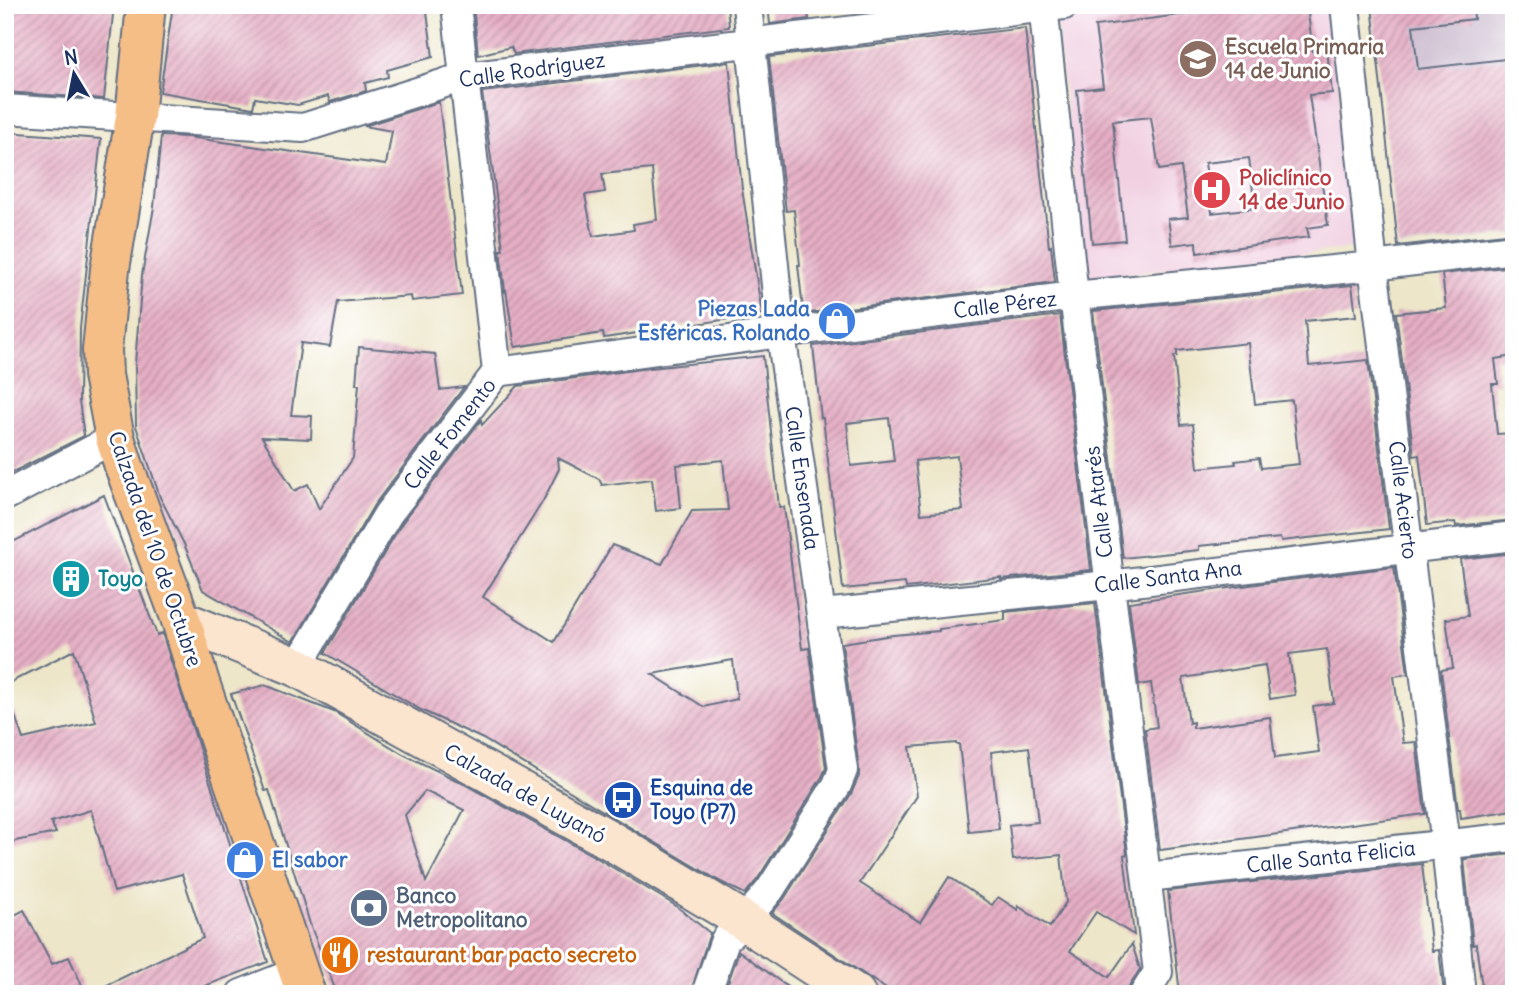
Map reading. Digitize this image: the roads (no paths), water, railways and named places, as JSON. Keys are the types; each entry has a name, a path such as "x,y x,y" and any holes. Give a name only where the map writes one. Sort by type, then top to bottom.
{"main road":[{"name":"Calzada del 10 de Octubre","path":"146,5 135,117 110,269 102,349 103,375 115,438 181,620 302,982"},
{"name":"Calzada de Luyanó","path":"181,620 297,667 608,839 744,921 856,994"}],"street":[{"name":"Calle Fomento","path":"297,667 388,514 497,372 456,5"},
{"name":"Calle Ensenada","path":"706,994 725,940 769,891 837,785 843,770 781,333 747,5"},
{"name":"Calle Acierto","path":"1345,5 1373,266 1446,845 1461,994"},
{"name":"Calle Rodríguez","path":"5,109 303,128 464,77 1050,6"},
{"name":"Calle Atarés","path":"1050,6 1074,296 1158,972 1143,994"},
{"name":"Calle Pérez","path":"497,372 1074,296 1373,266 1514,248"},
{"path":"5,496 115,438"},
{"name":"Calle Santa Ana","path":"822,614 1109,585 1514,536"},
{"name":"Calle Santa Felicia","path":"1147,877 1514,837"},
{"path":"241,994 302,982"}],"place":[{"name":"Escuela Primaria 14 de Junio","path":"1198,59"},
{"name":"Policlínico 14 de Junio","path":"1212,190"},
{"name":"Piezas Lada Esféricas. Rolando","path":"837,321"},
{"name":"Toyo","path":"71,579"},
{"name":"Esquina de Toyo (P7)","path":"623,800"},
{"name":"El sabor","path":"245,860"},
{"name":"Banco Metropolitano","path":"369,908"},
{"name":"restaurant bar pacto secreto","path":"340,955"}]}
